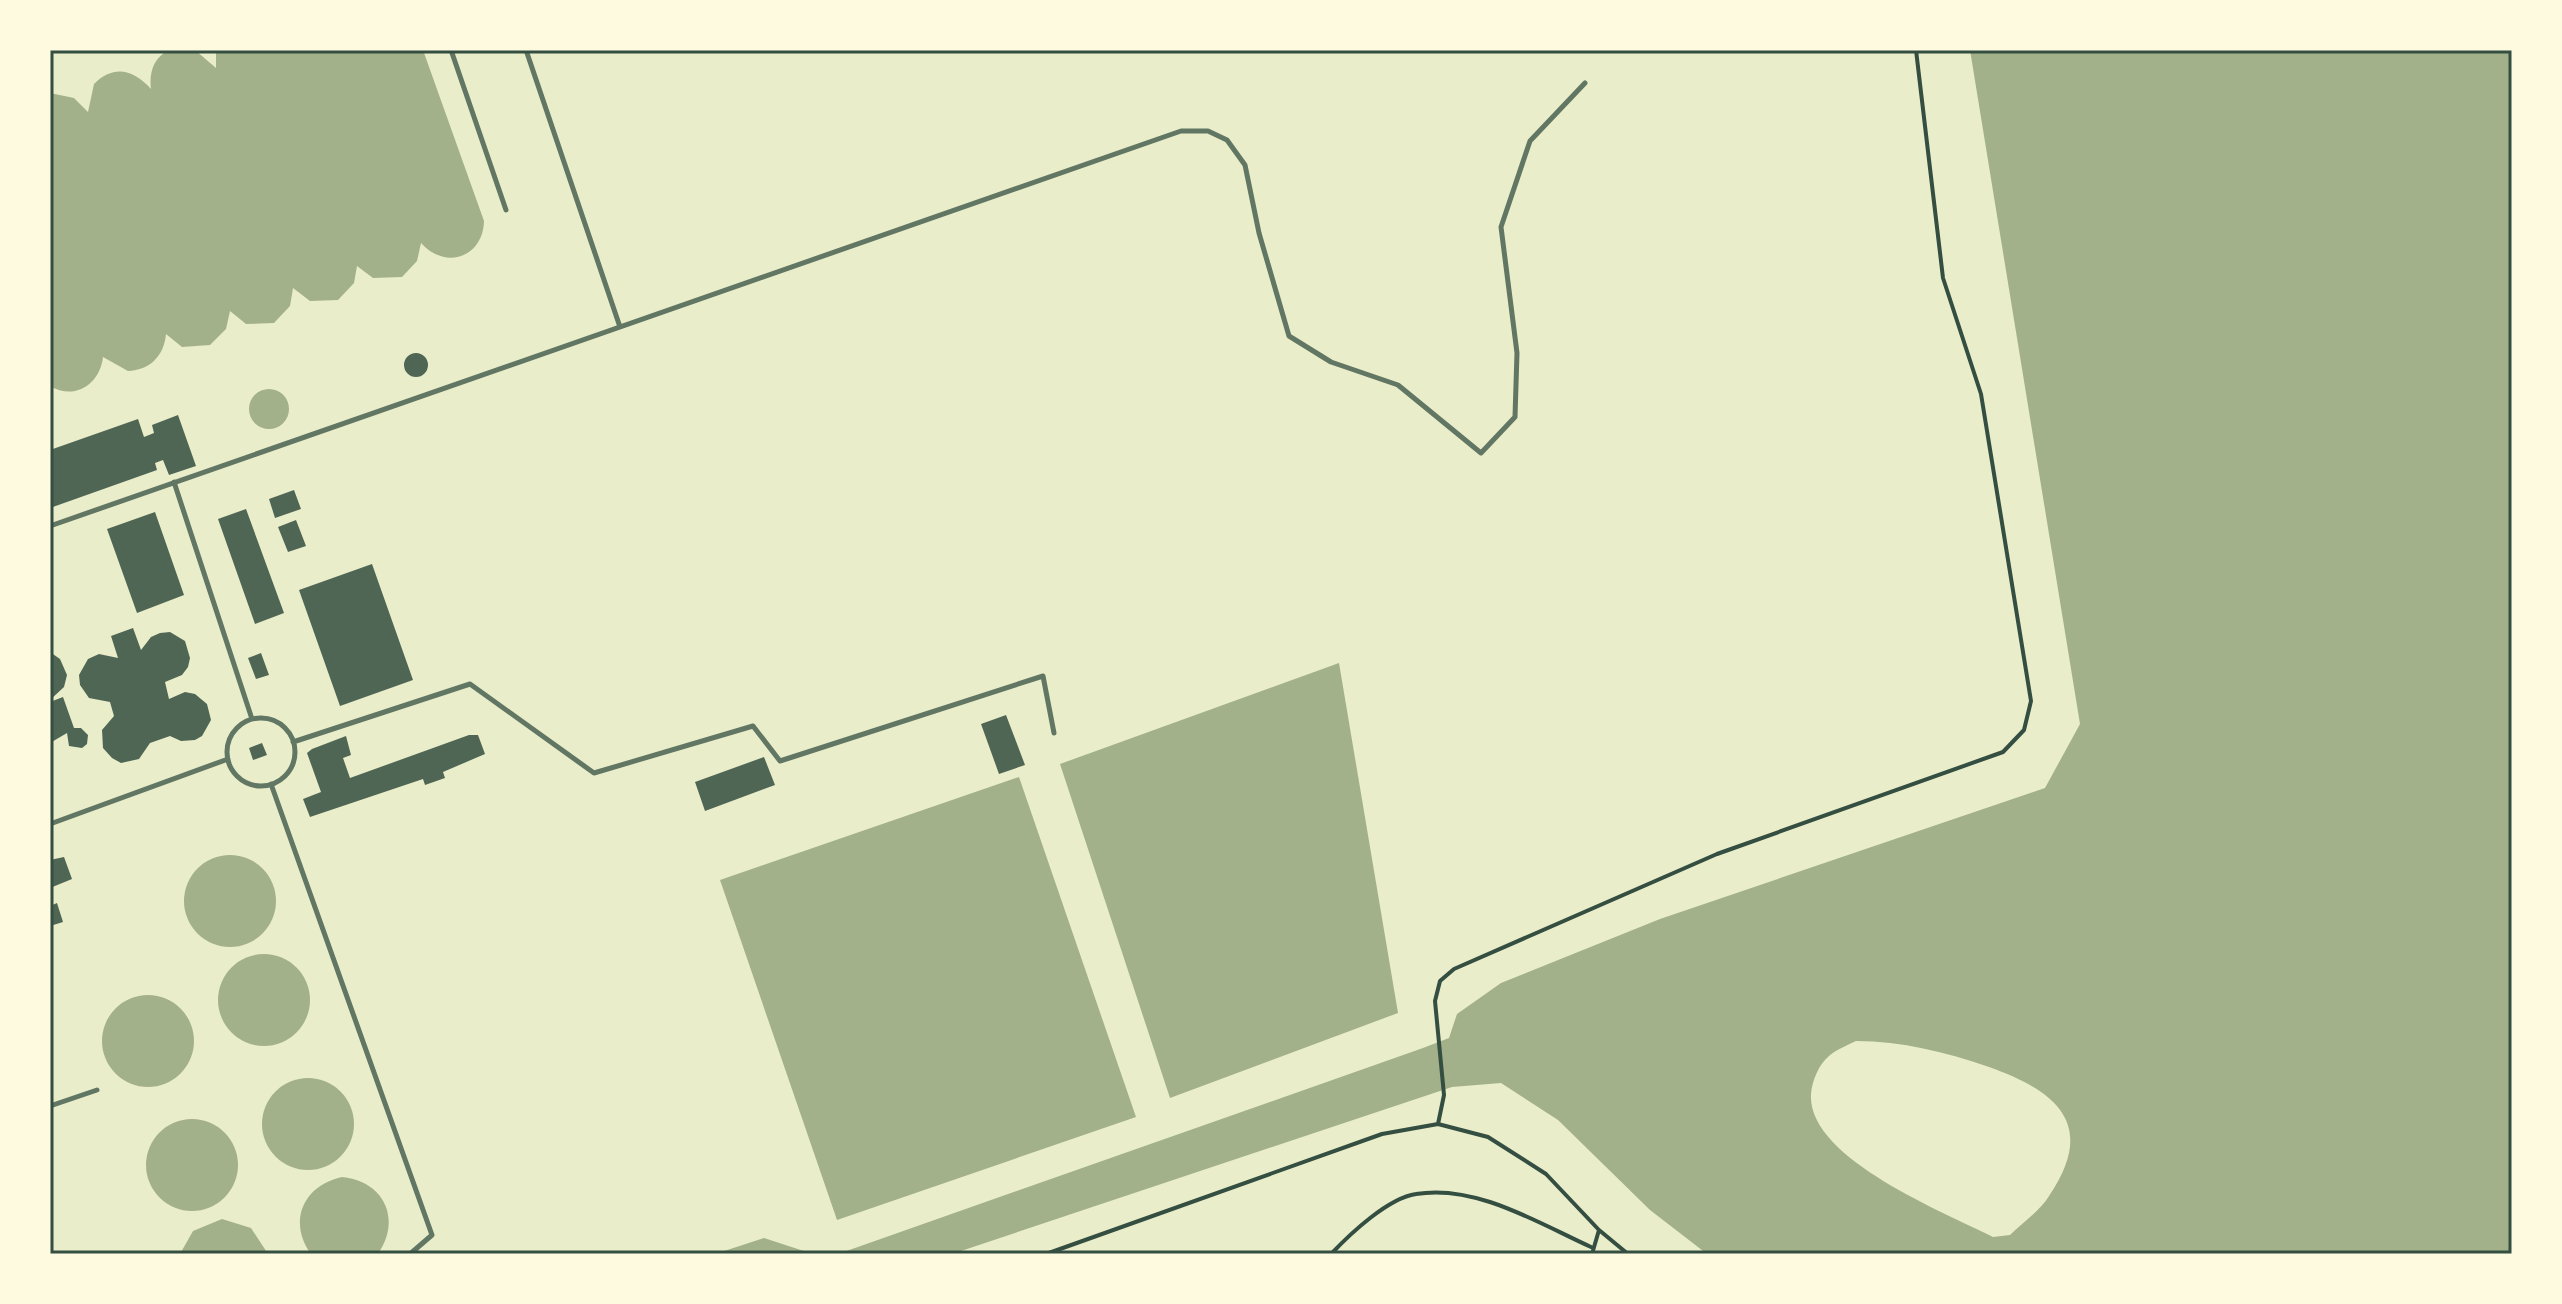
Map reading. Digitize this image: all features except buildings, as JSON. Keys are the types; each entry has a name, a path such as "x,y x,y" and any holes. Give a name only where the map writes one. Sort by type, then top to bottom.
{"lane":[{"path":"451,50 506,210"},
{"path":"526,50 620,327"},
{"path":"50,526 1181,131 1208,131 1227,140 1245,165 1259,233 1289,336 1331,362 1398,385 1482,454 1515,417 1517,353 1501,227 1530,141 1585,83"},
{"path":"174,482 252,719"},
{"path":"293,742 470,684 594,773 753,726 780,761 1043,676 1054,733"},
{"path":"252,719 272,720 282,725 293,742 293,763 281,780 271,784 260,786 239,778 228,759 227,749 235,730 252,719"},
{"path":"50,824 228,759"},
{"path":"271,784 432,1235 410,1254"},
{"path":"50,1106 97,1090"}],"path":[{"path":"1438,1124 1444,1095 1435,1001 1440,981 1454,969 1717,854 2003,752 2024,730 2031,701 1981,394 1943,278 1916,50"},
{"path":"1046,1254 1382,1134 1438,1124 1488,1137 1546,1174 1599,1230 1628,1254"},
{"path":"1331,1254 1372,1216 1413,1194 1455,1193 1500,1206 1591,1247"},
{"path":"1592,1254 1591,1247 1599,1230"}],"shaded area":[{"path":"169,50 195,50 216,68 216,50 423,50 484,221 477,244 461,256 451,258 431,251 421,243 417,261 402,277 373,278 357,266 354,283 338,300 310,301 293,288 290,306 274,323 246,324 230,311 226,329 210,345 182,347 166,334 159,355 143,368 128,371 103,357 97,375 85,387 68,392 50,386 50,93 74,98 88,112 94,84 109,74 131,74 151,89 153,66"},
{"path":"1970,50 2512,50 2512,1254 1707,1254 1650,1210 1558,1120 1501,1083 1452,1087 952,1254 838,1254 1449,1038 1457,1014 1501,983 1660,919 2045,788 2080,724","holes":["1856,1041 1923,1048 1956,1057 2013,1076 2050,1099 2069,1130 2070,1149 2063,1171 2036,1212 2010,1235 1993,1237 1882,1180 1831,1140 1816,1117 1811,1094 1813,1084 1825,1059"]},
{"path":"269,389 283,395 289,409 283,423 269,429 255,423 249,409 255,395"},
{"path":"1339,663 1398,1013 1170,1098 1060,764"},
{"path":"1019,777 1136,1117 837,1220 720,880"},
{"path":"230,855 247,859 262,869 272,884 276,901 272,918 262,933 247,943 230,947 213,943 198,933 188,918 184,901 188,884 198,869 213,859"},
{"path":"264,954 281,958 296,968 306,983 310,1000 306,1017 296,1032 281,1042 264,1046 247,1042 232,1032 222,1017 218,1000 222,983 232,968 247,958"},
{"path":"148,995 165,999 180,1009 190,1024 194,1041 190,1058 180,1073 165,1083 148,1087 131,1083 116,1073 106,1058 102,1041 106,1024 116,1009 131,999"},
{"path":"308,1078 325,1082 340,1092 350,1107 354,1124 350,1141 340,1156 325,1166 308,1170 291,1166 276,1156 266,1141 262,1124 266,1107 276,1092 291,1082"},
{"path":"192,1119 209,1123 224,1133 234,1148 238,1165 234,1182 224,1197 209,1207 192,1211 175,1207 160,1197 150,1182 146,1165 150,1148 160,1133 175,1123"},
{"path":"342,1177 369,1186 385,1204 388,1228 378,1254 311,1254 304,1242 300,1229 303,1206 318,1188"},
{"path":"222,1219 251,1228 268,1254 180,1254 193,1231"},
{"path":"764,1238 813,1254 715,1254"}]}
